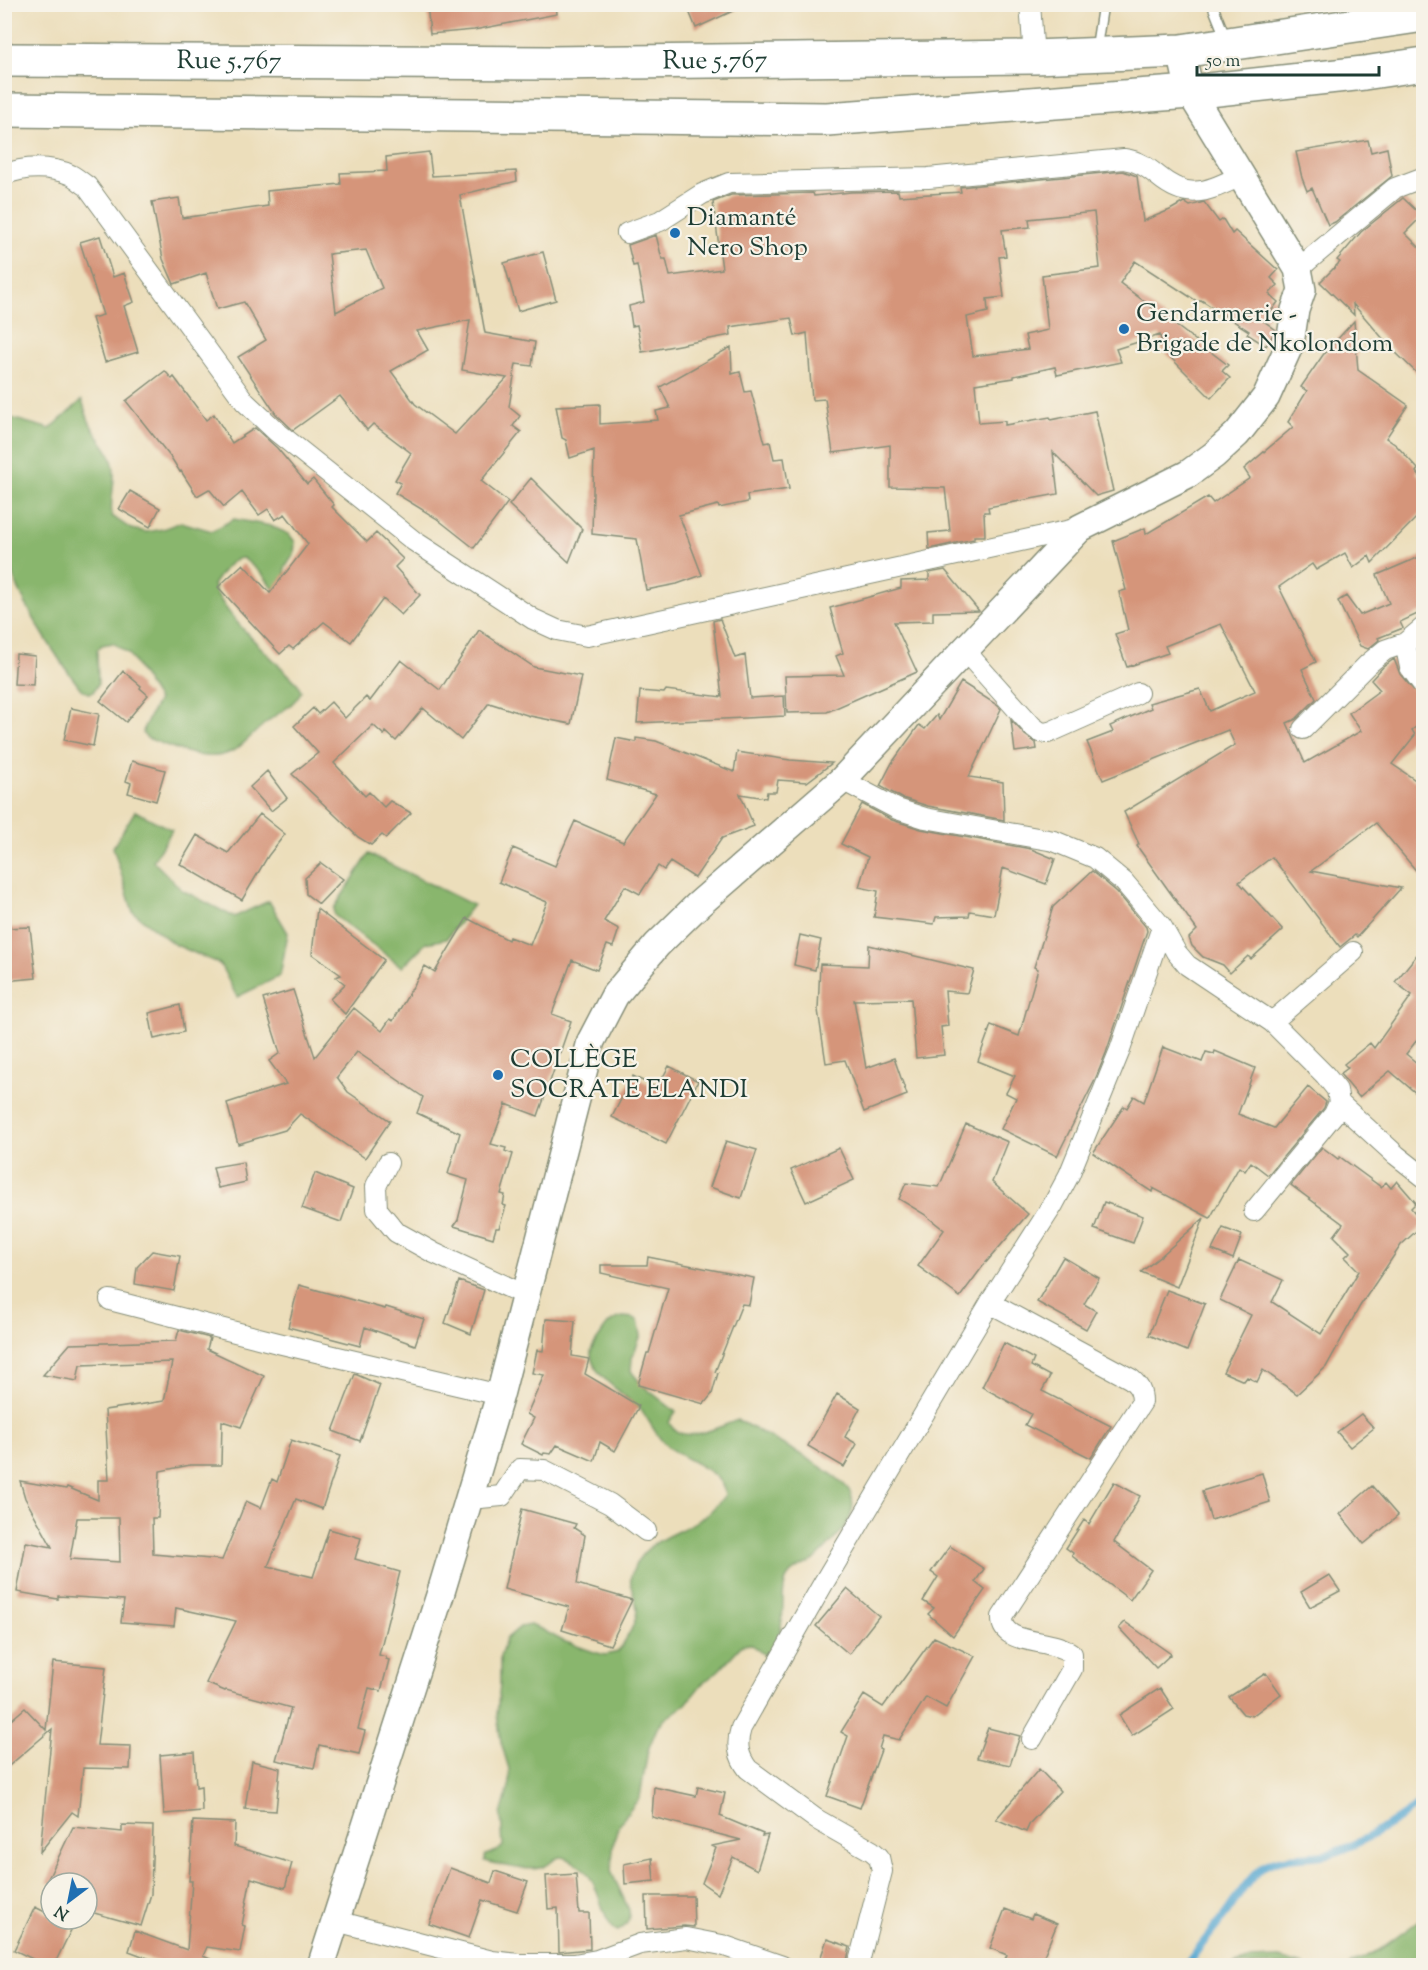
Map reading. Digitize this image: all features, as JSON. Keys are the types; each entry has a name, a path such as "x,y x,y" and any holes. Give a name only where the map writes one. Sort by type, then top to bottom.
{"highway":[{"name":"Rue 5.767","path":"4,60 550,63 1034,57 1181,51 1424,15"},
{"path":"4,110 827,119 1190,92 1364,73 1424,64"}],"main road":[{"path":"321,1965 441,1592 500,1395 591,1041 615,995 657,945 698,905 842,780 1080,528 1188,474 1237,434 1266,398 1290,344 1295,310 1302,290 1298,270 1190,92 1181,51"}],"street":[{"path":"1030,4 1034,57"},
{"path":"627,233 660,221 702,194 729,183 928,178 1124,159 1135,160 1164,182 1189,193 1212,189 1241,176"},
{"path":"4,175 25,169 44,168 71,175 87,186 253,410 286,440 414,541 533,620 557,630 587,636 1080,528"},
{"path":"1298,270 1395,188 1424,177"},
{"path":"1303,729 1368,664 1385,650 1405,643 1424,627"},
{"path":"1405,643 1410,668 1424,686"},
{"path":"965,651 1040,732 1048,733 1138,693"},
{"path":"842,780 897,809 925,818 1054,841 1095,858 1124,882 1162,927 1176,952 1187,965 1272,1022 1325,1075 1337,1090 1339,1103 1334,1114 1254,1211"},
{"path":"858,1965 882,1871 879,1857 816,1819 748,1769 739,1752 737,1740 741,1728 823,1584 990,1303 1053,1205 1069,1174 1120,1050 1162,927"},
{"path":"1272,1022 1353,952"},
{"path":"1339,1103 1424,1177"},
{"path":"388,1163 376,1186 377,1209 396,1232 525,1295"},
{"path":"110,1300 278,1343 500,1395"},
{"path":"990,1303 1131,1379 1138,1385 1142,1394 1142,1402 1002,1617 1001,1626 1013,1637 1058,1645 1072,1654 1072,1669 1032,1739"},
{"path":"469,1499 502,1496 520,1469 544,1470 610,1504 645,1532"},
{"path":"336,1921 492,1960 519,1964 574,1964 597,1960 640,1944 686,1938 722,1945 782,1965"}],"lane":[{"path":"1095,55 1103,4"},
{"path":"1212,4 1228,44"}],"green space":[{"path":"82,400 90,424 109,453 113,464 112,516 131,529 146,532 181,522 212,531 234,519 271,526 289,534 295,542 294,554 285,568 285,574 296,597 281,599 263,575 243,558 230,564 213,585 228,611 298,684 301,692 290,705 240,746 225,754 203,756 191,754 147,738 143,734 144,727 158,700 129,654 113,643 102,645 97,650 98,684 93,692 88,693 81,689 38,626 12,573 4,523 4,416 50,429"},
{"path":"135,811 172,830 153,861 182,890 234,917 269,901 288,933 280,976 237,997 220,964 174,944 133,912 113,847"},
{"path":"369,854 473,905 446,939 426,943 402,967 334,915 334,908"},
{"path":"623,1317 634,1318 638,1321 641,1335 632,1358 631,1371 642,1385 676,1412 669,1422 674,1430 682,1434 701,1433 738,1420 799,1453 831,1474 850,1492 853,1504 849,1520 830,1544 814,1560 796,1569 787,1578 775,1655 767,1657 750,1644 742,1645 719,1670 701,1685 686,1704 665,1719 657,1728 648,1750 640,1797 620,1823 614,1840 611,1871 629,1910 626,1925 618,1931 608,1921 588,1875 572,1861 559,1857 539,1868 524,1869 485,1861 485,1855 503,1846 501,1815 510,1783 497,1715 500,1656 506,1639 520,1627 530,1625 563,1641 594,1652 605,1655 618,1652 635,1621 637,1605 631,1587 631,1578 638,1561 654,1544 706,1515 725,1495 723,1486 711,1472 668,1447 641,1410 596,1369 592,1361 593,1346 609,1324"},
{"path":"1423,1918 1423,1965 1349,1965 1379,1950"},
{"path":"1279,1958 1304,1965 1233,1965 1251,1959"}],"building":[{"path":"427,4 556,4 557,14 474,30 430,34"},
{"path":"686,4 748,4 696,28"},
{"path":"1368,140 1371,152 1387,148 1392,176 1335,222 1328,225 1312,188 1307,191 1296,152"},
{"path":"429,152 432,176 516,171 517,181 460,195 485,333 535,342 532,366 516,364 509,407 520,416 513,426 521,432 481,481 508,502 474,548 436,518 395,493 401,483 395,480 411,453 373,424 367,430 340,396 293,430 276,414 238,357 266,340 244,302 217,309 206,273 174,284 163,259 152,202 179,198 182,218 268,206 267,191 341,184 340,173 387,171 386,157","holes":["366,250 382,288 336,312 329,254","470,320 462,370 507,378 455,434 415,404 391,371 428,350 417,331"]},
{"path":"1123,171 1137,176 1143,221 1184,202 1190,206 1204,202 1219,222 1223,219 1232,234 1235,231 1278,270 1271,278 1278,285 1269,294 1278,302 1264,321 1276,330 1266,346 1247,334 1249,331 1201,300 1198,302 1135,261 1120,283 1228,365 1222,371 1230,378 1211,398 1163,350 1160,335 1116,349 1121,362 1057,375 1055,367 1014,376 1014,378 975,384 979,423 1005,421 1005,425 1050,417 1051,420 1095,411 1113,491 1096,496 1053,452 1058,494 988,507 989,512 984,512 985,536 974,536 974,539 929,549 928,533 950,531 945,488 890,487 890,445 833,453 825,399 812,400 807,333 795,336 791,318 730,327 731,335 642,352 637,325 632,326 629,306 644,302 637,265 633,266 628,245 656,235 662,259 666,259 670,276 722,269 713,202 731,195 813,193 814,196 898,191 899,196 961,192 960,187","holes":["1094,212 1100,268 1042,275 1048,330 1025,335 1028,349 973,356 967,317 988,312 987,299 1004,297 999,257 1006,256 1002,230 1030,227 1029,219"]},
{"path":"1403,198 1422,216 1405,233 1424,252 1424,380 1392,349 1353,304 1354,315 1320,282 1340,262 1337,260 1361,232"},
{"path":"100,236 113,277 124,273 134,302 124,306 138,352 105,362 92,318 103,315 80,242"},
{"path":"543,252 556,300 518,311 504,263"},
{"path":"1354,321 1358,370 1408,405 1386,438 1396,445 1418,469 1416,472 1424,481 1424,510 1372,563 1369,556 1353,568 1345,553 1316,570 1312,564 1279,587 1316,662 1302,669 1316,699 1296,719 1287,723 1305,763 1361,731 1349,713 1380,690 1371,680 1394,659 1400,674 1424,702 1424,721 1412,730 1415,735 1392,764 1424,786 1424,880 1376,823 1311,871 1401,888 1357,937 1355,935 1340,947 1272,857 1239,882 1283,930 1251,959 1248,956 1230,973 1223,965 1203,957 1192,946 1189,938 1197,930 1137,846 1139,844 1124,812 1235,745 1228,730 1103,780 1087,742 1113,732 1110,726 1151,708 1149,703 1200,689 1210,711 1255,691 1221,624 1165,646 1168,653 1127,667 1115,634 1128,630 1119,592 1126,590 1113,541 1145,528 1146,534 1208,497 1213,503 1250,478 1244,469 1293,427 1288,422 1307,391 1301,387 1323,355"},
{"path":"731,347 732,374 740,372 745,392 751,391 765,443 770,442 774,459 784,458 789,489 747,495 748,502 719,508 718,505 679,515 702,575 677,584 646,590 637,539 592,534 594,450 570,458 566,440 562,438 556,406 600,404 600,424 658,420 656,411 670,408 660,387"},
{"path":"165,371 172,379 174,377 206,420 214,414 232,443 255,428 277,448 307,484 313,479 334,505 332,507 367,542 376,533 403,559 395,567 420,595 401,615 383,599 351,642 324,622 293,649 289,646 280,654 218,587 243,564 270,593 308,544 285,514 275,520 268,509 259,515 242,492 224,507 209,489 197,496 181,471 126,401"},
{"path":"531,478 582,529 569,562 509,505"},
{"path":"130,491 160,508 150,527 119,509"},
{"path":"1424,555 1424,611 1400,622 1403,628 1378,638 1379,640 1368,649 1360,646 1338,601 1346,596 1360,615 1389,603 1377,575"},
{"path":"945,570 979,611 933,612 933,621 894,622 917,672 827,712 787,713 785,676 844,675 836,656 843,653 830,608 901,588 901,581 929,580 929,573"},
{"path":"720,619 735,658 745,655 750,698 784,696 785,716 637,723 640,691 664,693 666,690 722,697 713,621"},
{"path":"479,630 534,667 581,676 571,724 530,716 489,703 461,740 423,708 396,741 386,732 384,735 373,725 334,763 365,796 369,792 384,807 390,801 411,813 386,838 382,835 371,845 358,837 292,774 318,753 294,726 313,708 318,714 331,702 345,718 366,697 370,701 401,660 440,690"},
{"path":"16,654 35,656 33,685 14,684"},
{"path":"123,671 148,695 126,722 100,701"},
{"path":"961,682 1001,709 969,777 1003,782 1004,820 928,806 902,798 880,786 892,763 919,725 925,729 937,715 939,720"},
{"path":"71,708 99,714 93,746 64,740"},
{"path":"1011,720 1036,743 1037,749 1015,752"},
{"path":"616,738 636,742 636,738 656,741 734,772 737,752 790,760 832,763 807,782 778,780 776,792 767,792 766,798 740,794 754,826 722,838 695,878 670,862 664,870 658,866 640,894 625,886 604,921 619,929 613,947 607,945 597,970 572,960 552,1014 571,1021 538,1116 506,1104 491,1144 506,1148 505,1151 513,1154 501,1194 505,1195 503,1205 506,1206 493,1238 454,1226 458,1220 468,1180 448,1174 460,1133 417,1113 423,1097 357,1052 337,1077 348,1092 390,1121 365,1158 300,1114 285,1130 238,1144 227,1103 286,1084 269,1061 280,1053 263,999 293,990 315,1057 354,1008 382,1031 390,1019 393,1021 425,966 435,972 467,918 508,940 509,937 530,945 547,902 499,882 513,848 555,866 575,821 623,842 656,794 607,780"},
{"path":"132,761 165,770 156,801 128,793 131,783 126,781"},
{"path":"267,771 287,798 271,811 250,787"},
{"path":"862,804 892,820 921,829 1031,849 1055,859 1046,884 1003,868 994,915 970,911 969,916 936,917 934,924 874,917 878,891 859,887 868,857 841,844"},
{"path":"260,814 285,834 268,856 242,900 180,864 197,835 228,853"},
{"path":"321,863 343,879 319,904 306,894 305,878"},
{"path":"1092,871 1117,892 1147,931 1106,1053 1057,1156 1001,1129 1016,1098 1006,1093 1015,1076 978,1061 991,1025 1019,1036 1038,969 1034,967 1053,907"},
{"path":"317,909 384,960 345,1014 330,999 345,984 336,977 341,975 312,954"},
{"path":"30,927 36,978 4,981 4,928"},
{"path":"800,935 821,940 815,970 794,965"},
{"path":"869,945 974,970 967,993 945,991 948,1026 941,1027 944,1055 916,1058 911,999 854,1000 866,1068 894,1058 907,1095 864,1112 845,1060 826,1063 818,1010 820,964 868,966"},
{"path":"1424,946 1424,1031 1406,1054 1424,1069 1424,1100 1390,1071 1359,1097 1340,1074 1348,1068 1344,1064 1370,1043 1374,1048 1412,995 1395,982"},
{"path":"180,1005 184,1032 154,1039 149,1013"},
{"path":"1163,1047 1202,1062 1206,1052 1214,1054 1215,1051 1255,1068 1238,1114 1274,1128 1308,1087 1326,1102 1324,1108 1268,1175 1251,1162 1245,1171 1239,1167 1210,1218 1153,1188 1152,1192 1093,1153 1124,1106 1127,1108 1134,1096 1144,1102"},
{"path":"669,1066 698,1081 666,1144 612,1117 633,1076 657,1088"},
{"path":"966,1124 1008,1142 992,1182 1028,1214 983,1266 960,1297 918,1266 944,1230 924,1214 899,1199 906,1183 939,1187"},
{"path":"726,1141 757,1150 741,1198 710,1187"},
{"path":"1322,1147 1338,1159 1340,1157 1381,1187 1386,1182 1391,1188 1397,1181 1416,1203 1411,1208 1424,1224 1401,1245 1360,1306 1326,1367 1297,1394 1263,1370 1257,1382 1247,1377 1244,1381 1223,1372 1251,1315 1220,1300 1239,1260 1283,1280 1272,1302 1321,1334 1359,1271 1345,1257 1350,1252 1334,1236 1343,1224 1291,1185"},
{"path":"839,1148 854,1180 806,1202 791,1170"},
{"path":"243,1162 246,1182 218,1188 213,1167"},
{"path":"315,1173 353,1189 341,1222 302,1208"},
{"path":"1104,1202 1143,1216 1133,1243 1094,1229"},
{"path":"1204,1218 1177,1287 1141,1272 1162,1255"},
{"path":"1223,1228 1242,1235 1233,1259 1212,1250"},
{"path":"152,1251 180,1256 174,1291 135,1284 137,1267"},
{"path":"648,1257 754,1278 749,1305 742,1304 715,1372 718,1373 712,1394 704,1404 638,1385 668,1288 601,1273 601,1265 647,1265"},
{"path":"1063,1257 1099,1278 1084,1304 1096,1311 1086,1329 1037,1302"},
{"path":"459,1281 484,1290 471,1334 445,1323"},
{"path":"299,1285 424,1319 415,1345 365,1327 360,1346 288,1327"},
{"path":"1167,1290 1205,1304 1187,1351 1149,1335"},
{"path":"546,1319 575,1321 572,1356 589,1359 585,1374 639,1406 615,1451 600,1442 594,1461 557,1445 551,1454 544,1453 543,1455 521,1444 534,1418 527,1414 544,1375 532,1373 537,1350 543,1351"},
{"path":"179,1330 210,1338 207,1349 264,1376 241,1427 222,1421 221,1465 190,1465 160,1471 158,1518 152,1518 153,1554 222,1560 246,1501 261,1508 272,1479 277,1482 291,1440 340,1456 322,1509 296,1499 268,1566 313,1577 329,1529 361,1538 355,1559 400,1572 379,1655 389,1660 381,1691 369,1688 358,1729 365,1731 359,1754 319,1745 314,1768 276,1760 291,1708 225,1691 206,1683 236,1621 176,1608 174,1626 121,1622 124,1600 58,1596 58,1599 17,1592 26,1542 52,1547 25,1498 20,1481 66,1489 67,1487 98,1500 98,1480 109,1480 105,1410 164,1401 172,1362 80,1365 77,1381 43,1375 70,1344 176,1341","holes":["77,1518 119,1518 120,1562 70,1559"]},
{"path":"1004,1343 1034,1359 1031,1366 1050,1376 1042,1391 1111,1426 1091,1458 1025,1425 1031,1414 982,1387"},
{"path":"355,1374 380,1385 360,1441 333,1431"},
{"path":"837,1394 860,1408 845,1437 857,1444 844,1467 808,1446"},
{"path":"1361,1414 1374,1428 1350,1447 1337,1432"},
{"path":"1262,1473 1270,1502 1211,1520 1202,1491"},
{"path":"1114,1482 1140,1496 1114,1542 1151,1570 1130,1600 1072,1556 1073,1553 1066,1548 1084,1520 1089,1524"},
{"path":"1372,1486 1398,1516 1364,1544 1340,1514"},
{"path":"522,1509 576,1524 574,1528 585,1535 577,1584 632,1600 610,1645 562,1630 569,1607 504,1589"},
{"path":"950,1546 984,1569 975,1582 985,1590 953,1636 928,1614 934,1608 923,1601 938,1577 931,1572"},
{"path":"1329,1575 1340,1591 1310,1607 1301,1592"},
{"path":"847,1589 879,1616 849,1654 816,1626"},
{"path":"1125,1622 1171,1654 1156,1668 1119,1628"},
{"path":"934,1637 975,1656 946,1708 926,1697 899,1740 883,1736 879,1749 881,1750 860,1808 827,1796 848,1736 841,1732 864,1695 883,1707"},
{"path":"53,1662 106,1667 97,1745 131,1746 130,1769 83,1768 78,1816 72,1812 40,1852 52,1729 4,1770 4,1726 25,1708 46,1730"},
{"path":"1266,1673 1281,1694 1252,1716 1243,1714 1229,1697"},
{"path":"1160,1688 1174,1709 1132,1736 1119,1715"},
{"path":"988,1728 1020,1736 1010,1765 977,1758"},
{"path":"194,1752 196,1787 201,1786 202,1811 164,1814 160,1755"},
{"path":"252,1761 280,1768 276,1811 245,1809"},
{"path":"1039,1769 1060,1791 1030,1823 1026,1832 996,1819"},
{"path":"654,1787 696,1796 698,1787 725,1793 720,1816 763,1834 762,1836 768,1835 757,1870 733,1857 718,1894 702,1883 716,1848 712,1846 741,1840 652,1817"},
{"path":"193,1821 235,1823 234,1846 292,1863 285,1888 251,1878 242,1925 245,1926 240,1952 207,1947 203,1956 222,1965 166,1965 129,1951 135,1931 187,1950"},
{"path":"122,1825 153,1826 151,1894 141,1926 99,1914 99,1871 52,1871 73,1827 122,1832"},
{"path":"652,1858 654,1881 625,1884 624,1864"},
{"path":"450,1868 491,1883 495,1871 528,1882 517,1911 482,1900 469,1938 429,1924"},
{"path":"576,1874 579,1913 589,1913 590,1949 559,1952 558,1908 548,1909 546,1876"},
{"path":"646,1896 693,1896 694,1927 647,1929"},
{"path":"35,1907 39,1909 39,1931 71,1931 54,1965 45,1965 14,1950"},
{"path":"1005,1909 1031,1919 1033,1914 1057,1924 1040,1965 1014,1965 1004,1961 1007,1955 990,1948"},
{"path":"827,1939 850,1947 846,1965 818,1965"}],"waterway":[{"path":"1186,1966 1249,1881 1266,1865 1280,1860 1339,1851 1378,1832 1424,1800"}],"place":[{"name":"Diamanté Nero Shop","path":"675,233"},
{"name":"Gendarmerie - Brigade de Nkolondom","path":"1124,329"},
{"name":"COLLÈGE SOCRATE ELANDI","path":"498,1075"}]}
